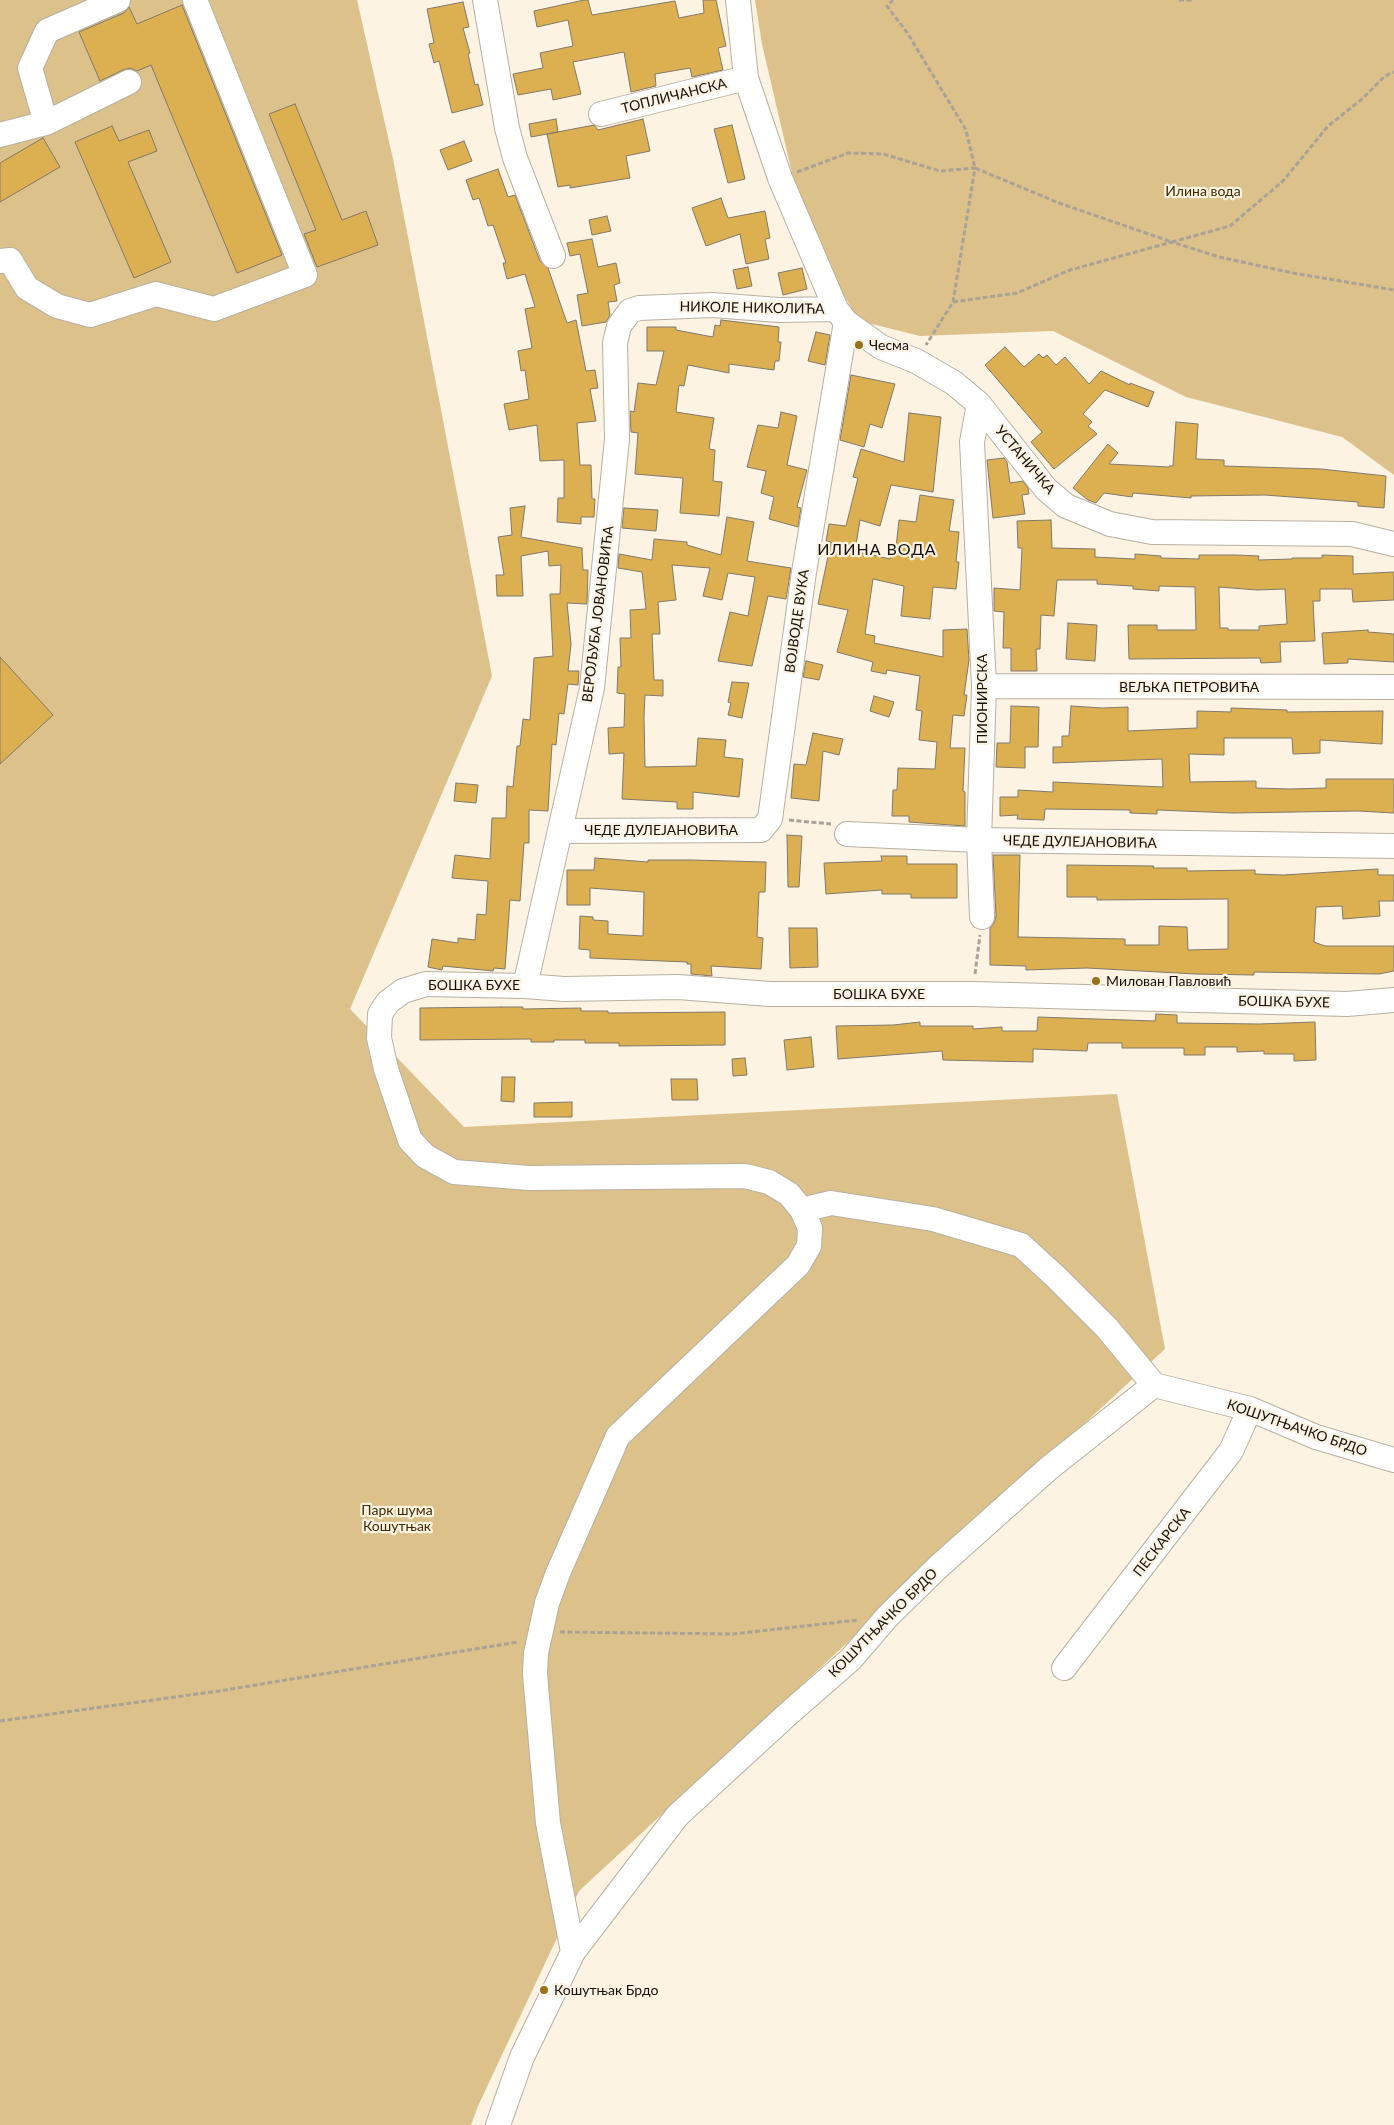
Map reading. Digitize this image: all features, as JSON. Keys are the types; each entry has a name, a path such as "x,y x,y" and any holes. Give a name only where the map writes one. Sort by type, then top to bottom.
{"street":[{"path":"46,123 30,68 47,31 118,0"},
{"path":"0,261 10,260 27,288 57,306 90,315 156,294 214,309 305,275 195,0"},
{"path":"485,0 507,128 515,158 553,256"},
{"path":"738,0 746,78 780,178 841,316"},
{"name":"ТОПЛИЧАНСКА","path":"601,114 746,78"},
{"path":"0,135 46,123 129,82"},
{"name":"НИКОЛЕ НИКОЛИЋА","path":"639,308 712,305 841,316"},
{"name":"ВЕРОЉУБА ЈОВАНОВИЋА","path":"525,986 592,688 617,438 615,338 625,316 630,311 639,308"},
{"name":"УСТАНИЧКА","path":"841,316 882,347 916,360 954,383 979,404 1046,489 1066,506 1110,524 1152,532 1352,534 1394,544"},
{"name":"ВОЈВОДЕ ВУКА","path":"766,824 841,316"},
{"name":"ПИОНИРСКА","path":"979,404 972,442 984,686 979,840 982,917"},
{"name":"ВЕЉКА ПЕТРОВИЋА","path":"984,686 1394,688"},
{"name":"ЧЕДЕ ДУЛЕЈАНОВИЋА","path":"561,830 766,824"},
{"name":"ЧЕДЕ ДУЛЕЈАНОВИЋА","path":"847,834 979,840 1394,846"},
{"name":"БОШКА БУХЕ","path":"802,1210 789,1194 769,1182 745,1176 529,1178 454,1172 425,1156 410,1140 386,1069 379,1038 380,1014 388,1002 403,991 426,984 525,986 564,989 678,987 770,994 973,994 1347,1004 1394,1000"},
{"path":"573,1952 548,1823 535,1674 539,1632 546,1603 618,1436 798,1265 809,1246 810,1228 802,1210 831,1203 933,1219 1021,1245 1107,1328 1154,1385"},
{"name":"КОШУТЊАЧКО БРДО","path":"498,2125 522,2057 573,1952 677,1816 851,1659 887,1617 936,1568 1049,1468 1154,1385 1250,1409 1316,1437 1394,1460"},
{"name":"ПЕСКАРСКА","path":"1064,1668 1231,1451 1250,1409"}],"path":[{"path":"893,0 887,6 908,34 966,130 975,168 953,302 916,360"},
{"path":"1179,0 1194,0"},
{"path":"953,302 1017,293 1070,270 1230,226 1283,181 1328,126 1361,100 1385,76 1394,72"},
{"path":"780,178 848,153 883,154 940,171 975,168 1059,203 1219,257 1293,273 1394,290"},
{"path":"766,824 837,825 847,834"},
{"path":"973,994 982,917"},
{"path":"0,1720 219,1691 517,1642 539,1632 733,1634 887,1617"}],"green space":[{"name":"Парк шума Кошутњак","path":"0,0 357,0 393,159 492,676 350,1009 464,1127 1117,1094 1165,1349 579,1891 478,2106 471,2125 0,2125"},
{"name":"Илина вода","path":"755,0 1394,0 1394,475 1342,437 1186,397 1053,331 920,336 860,321 835,282 798,199 762,44"}],"building":[{"path":"588,0 592,15 675,1 679,18 704,13 703,0 716,0 726,46 718,48 723,70 692,77 690,68 655,74 656,86 631,92 624,52 573,62 581,94 553,100 551,89 518,95 513,74 543,68 540,53 573,46 568,20 537,27 534,11"},
{"path":"463,2 469,27 463,28 470,53 468,54 475,85 478,84 483,105 452,113 439,61 434,63 429,44 434,43 427,9"},
{"path":"182,5 282,255 237,273 151,65 137,71 130,68 123,70 100,81 79,32 124,13 129,7 137,24"},
{"path":"295,104 342,220 366,211 378,245 317,267 304,234 316,230 269,114"},
{"path":"556,119 558,132 531,137 529,124"},
{"path":"643,119 650,151 626,156 630,178 570,188 570,185 558,187 547,134 594,125 598,130"},
{"path":"732,125 745,179 728,183 714,129"},
{"path":"112,126 119,141 149,130 157,151 128,162 171,262 134,278 75,142"},
{"path":"43,138 60,167 0,202 0,163"},
{"path":"464,141 472,161 448,170 440,150"},
{"path":"498,169 508,197 515,195 540,261 548,268 567,323 576,320 586,371 595,370 598,388 590,389 596,421 577,423 580,465 591,465 592,499 595,499 594,517 581,517 581,524 557,522 558,498 564,498 564,460 540,461 537,425 509,430 504,404 529,399 525,370 521,371 518,351 532,348 525,309 535,307 525,274 507,279 503,263 506,263 493,225 488,226 479,198 473,200 466,180"},
{"path":"721,198 728,218 765,211 770,238 765,239 769,259 746,264 740,234 706,246 692,208"},
{"path":"607,216 611,231 592,235 589,220"},
{"path":"592,239 598,267 616,263 620,283 614,285 617,301 608,302 610,315 606,322 582,326 577,295 588,293 580,254 570,256 567,243"},
{"path":"748,267 752,286 737,289 733,270"},
{"path":"802,268 807,289 783,295 778,273"},
{"path":"721,320 779,327 778,342 781,342 779,361 775,361 774,370 729,364 729,373 688,365 684,386 679,385 676,412 714,418 709,449 715,450 713,481 722,482 719,516 680,513 683,478 635,474 638,433 631,432 630,411 634,412 638,383 656,385 664,351 647,351 647,327 676,327 676,330 713,337 715,325 720,326"},
{"path":"816,332 830,335 825,365 808,361"},
{"path":"1005,347 1024,367 1039,354 1043,358 1047,355 1056,365 1065,357 1089,384 1101,371 1130,385 1130,383 1154,392 1148,407 1105,390 1083,414 1092,422 1088,426 1097,434 1054,469 1031,442 1042,432 985,365"},
{"path":"851,375 895,384 882,428 870,424 864,447 840,440"},
{"path":"781,412 797,416 787,465 807,470 797,507 801,508 798,527 769,519 774,497 761,493 766,471 747,467 758,425 778,428"},
{"path":"909,413 941,417 933,492 891,485 880,526 860,520 855,551 890,559 891,555 895,556 899,520 916,522 920,495 954,500 949,531 959,532 956,562 959,562 956,589 933,587 930,619 901,616 904,586 873,579 865,634 875,636 874,643 943,657 943,630 967,629 969,660 964,695 967,695 964,716 953,715 950,748 965,748 963,791 965,792 965,826 909,822 909,816 892,816 893,790 897,790 898,768 935,769 937,742 919,740 922,711 916,710 920,676 887,670 886,674 871,671 873,662 837,652 848,610 818,604 831,542 826,541 829,524 846,526 858,478 853,477 861,449 904,462"},
{"path":"1176,422 1198,424 1196,459 1224,460 1224,466 1321,469 1386,476 1384,508 1358,506 1358,502 1265,495 1191,496 1191,498 1133,493 1132,497 1104,493 1096,503 1088,500 1073,488 1108,444 1118,453 1109,464 1173,466"},
{"path":"1004,458 1007,462 1010,483 1023,481 1028,488 1029,494 1022,495 1025,514 993,518 987,460"},
{"path":"525,506 521,537 582,548 583,570 588,570 587,604 567,603 571,644 568,671 579,671 578,685 568,684 564,714 559,713 556,745 552,744 548,811 529,810 529,843 524,843 520,901 510,900 505,969 494,968 493,971 443,966 442,970 428,967 432,939 458,943 458,938 475,940 477,914 486,915 488,881 452,878 455,855 490,859 492,818 506,818 507,786 513,787 517,746 520,746 523,719 530,720 534,658 553,656 550,594 560,594 561,565 549,566 548,551 521,556 523,596 497,596 496,575 504,575 498,537 512,535 510,508"},
{"path":"624,508 658,510 656,531 622,528"},
{"path":"727,517 754,522 747,561 791,568 786,599 768,596 752,666 718,661 730,612 748,616 755,577 728,573 722,600 703,596 710,568 672,565 676,600 658,602 660,634 652,634 654,680 663,680 663,696 645,695 645,767 696,766 698,738 726,740 724,757 743,759 739,797 693,792 693,809 677,809 677,802 622,799 624,753 609,754 608,728 624,727 625,694 617,693 618,667 621,667 620,638 631,638 630,610 646,609 642,572 618,568 619,554 652,560 654,539 687,542 687,545 721,555"},
{"path":"1051,520 1052,548 1095,549 1095,557 1135,559 1135,554 1161,556 1161,558 1199,559 1199,555 1236,555 1259,556 1258,560 1322,558 1322,555 1353,556 1353,574 1394,572 1394,600 1353,602 1352,589 1320,589 1320,601 1313,601 1315,641 1280,642 1281,662 1261,663 1260,658 1129,659 1128,625 1157,625 1157,630 1196,630 1195,587 1159,586 1159,591 1133,589 1133,586 1097,584 1097,580 1057,580 1054,616 1041,615 1040,649 1036,649 1037,671 1011,671 1011,648 1003,648 1004,612 994,611 994,588 1020,590 1022,548 1018,548 1017,521","holes":["1219,587 1257,590 1285,589 1287,624 1259,626 1259,630 1228,630 1228,628 1220,628"]},
{"path":"1068,623 1097,625 1095,661 1066,659"},
{"path":"1368,630 1368,632 1394,634 1394,662 1348,659 1348,663 1324,664 1322,633"},
{"path":"0,657 53,715 0,764"},
{"path":"806,661 823,665 819,680 803,677"},
{"path":"732,682 749,683 742,718 728,715 731,703 728,702"},
{"path":"874,696 894,702 889,717 870,711"},
{"path":"1011,706 1039,707 1038,747 1025,747 1025,768 996,767 997,743 1010,743"},
{"path":"1071,706 1128,707 1128,731 1197,728 1197,711 1231,712 1231,708 1287,710 1287,712 1383,711 1382,744 1320,740 1320,753 1293,754 1292,738 1224,738 1224,755 1189,754 1190,782 1256,781 1256,788 1290,789 1326,788 1326,779 1394,779 1394,813 1358,811 1233,813 1157,810 1157,814 1130,813 1130,810 1045,809 1044,820 1017,819 1018,815 1000,816 1000,797 1018,797 1018,790 1053,792 1053,782 1163,787 1162,759 1053,763 1053,747 1062,747 1062,736 1069,736"},
{"path":"813,733 843,739 839,755 823,751 819,801 791,798 794,764 806,765"},
{"path":"456,783 478,785 476,803 454,801"},
{"path":"787,835 802,836 799,887 788,887"},
{"path":"993,855 1020,855 1018,937 1125,939 1125,945 1159,945 1159,926 1187,927 1188,950 1228,949 1228,899 1097,900 1097,897 1067,897 1067,865 1154,866 1153,868 1187,868 1187,871 1255,870 1255,874 1284,875 1378,869 1378,875 1394,875 1394,901 1379,901 1380,916 1343,919 1342,906 1316,907 1314,942 1325,946 1394,946 1394,971 1379,974 1254,972 1254,975 1087,968 1026,970 1026,966 990,965 990,928 996,916"},
{"path":"881,856 907,856 907,864 957,864 957,898 911,898 911,894 882,894 882,890 826,894 824,863 882,861"},
{"path":"595,858 648,862 648,860 691,860 766,862 765,892 759,892 757,937 763,938 761,969 711,966 712,976 691,974 691,964 687,964 687,962 590,958 590,950 579,949 580,916 593,917 593,920 608,921 608,934 643,936 644,892 590,888 590,905 567,905 567,870 594,870"},
{"path":"789,928 817,928 818,967 790,968"},
{"path":"523,1007 523,1009 581,1008 581,1011 608,1011 608,1013 725,1012 725,1045 619,1046 619,1043 585,1043 585,1040 531,1042 531,1039 420,1040 420,1008"},
{"path":"1156,1014 1177,1015 1177,1023 1259,1024 1315,1022 1316,1060 1294,1061 1294,1054 1264,1054 1264,1051 1237,1052 1237,1047 1205,1047 1205,1055 1184,1055 1184,1048 1122,1048 1122,1043 1088,1043 1087,1051 1033,1049 1033,1062 943,1060 942,1051 838,1059 836,1026 893,1025 920,1022 920,1026 973,1026 973,1029 1002,1027 1002,1031 1037,1031 1038,1017 1155,1021"},
{"path":"811,1037 814,1067 787,1070 784,1040"},
{"path":"745,1058 747,1075 733,1076 732,1059"},
{"path":"502,1077 515,1077 514,1102 501,1101"},
{"path":"671,1079 697,1079 698,1100 672,1100"},
{"path":"572,1102 572,1117 534,1117 534,1103"}],"place":[{"name":"Чесма","path":"859,345"},
{"name":"Милован Павловић","path":"1096,981"},
{"name":"Кошутњак Брдо","path":"544,1990"}],"district":[{"name":"ИЛИНА ВОДА","path":"877,550"}]}
